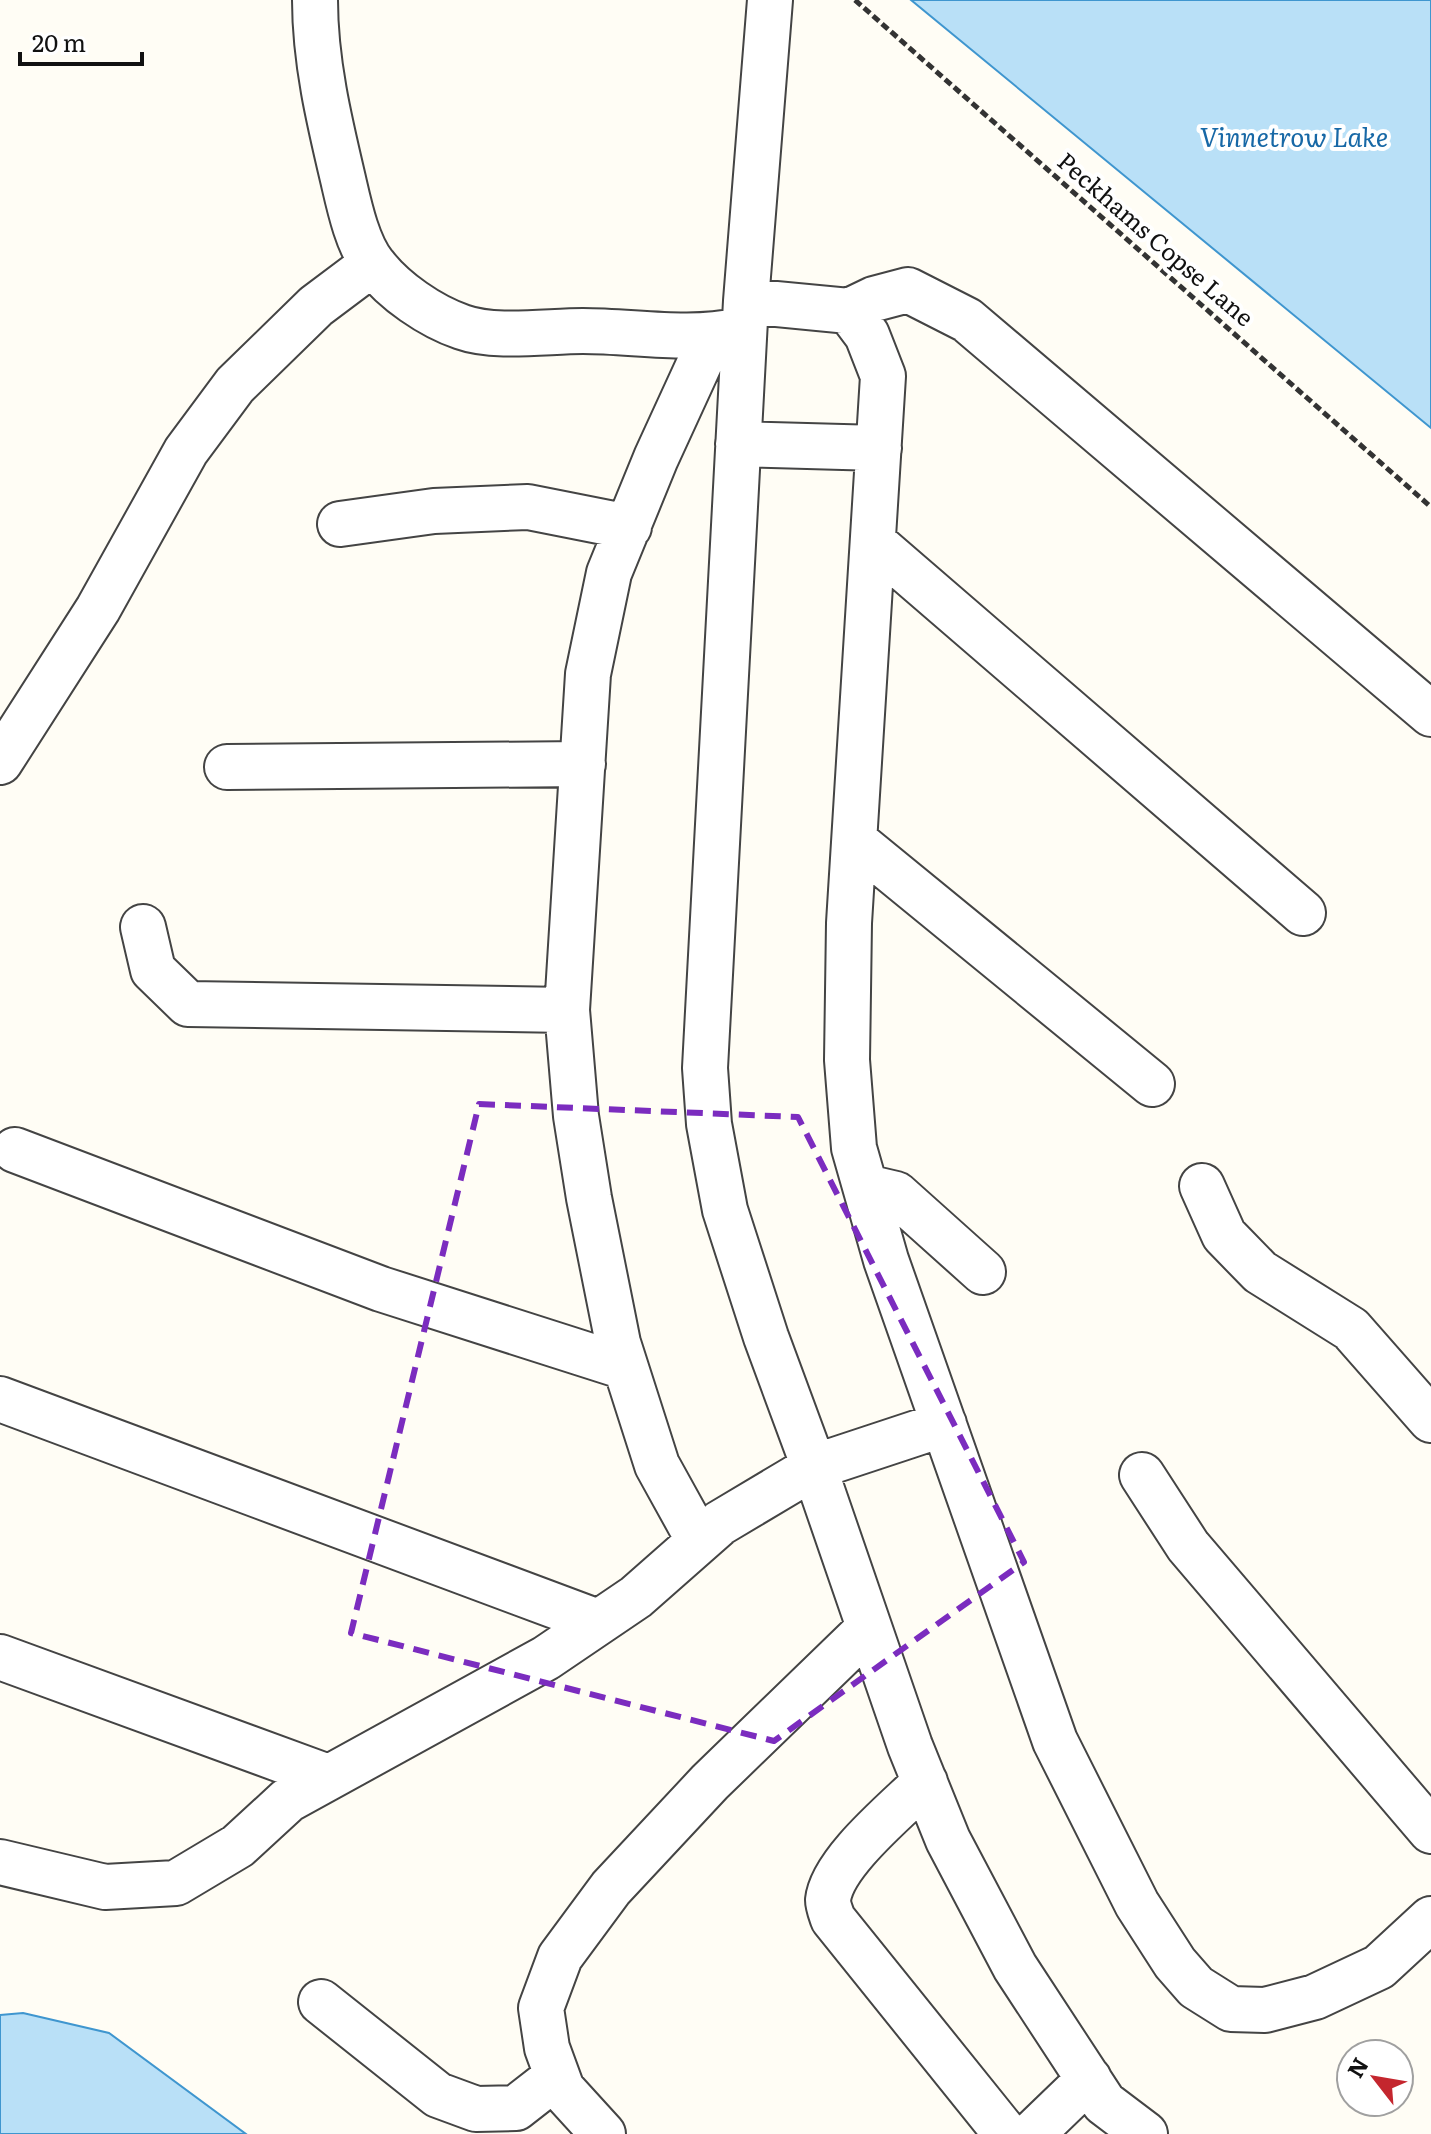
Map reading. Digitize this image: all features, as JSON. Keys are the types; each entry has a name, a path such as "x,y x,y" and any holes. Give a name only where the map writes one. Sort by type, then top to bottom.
{"street":[{"path":"315,0 315,28 325,107 353,219 372,264 413,302 463,328 509,333 734,322 849,311 874,299 908,290 967,320 1431,714"},
{"path":"770,0 734,322 738,444 705,1068 709,1124 725,1210 766,1337 948,1840 1015,1967 1104,2103 1145,2134"},
{"path":"0,762 98,609 186,451 235,385 316,306 372,264"},
{"path":"849,311 867,335 883,376 849,923 847,1060 854,1148 886,1260 1055,1741 1137,1904 1175,1963 1196,1987 1231,2009 1265,2010 1315,1997 1379,1967 1431,1919"},
{"path":"699,1541 657,1465 618,1343 576,1116 567,1010 588,674 609,573 656,458 734,322"},
{"path":"738,444 879,448"},
{"path":"340,524 434,511 528,507 629,527"},
{"path":"873,542 1303,913"},
{"path":"227,767 583,764"},
{"path":"855,841 1152,1084"},
{"path":"143,927 153,970 188,1004 567,1010"},
{"path":"15,1150 381,1289 625,1367"},
{"path":"1202,1186 1224,1235 1260,1272 1351,1329 1431,1420"},
{"path":"866,1187 896,1194 983,1272"},
{"path":"0,1399 598,1622"},
{"path":"0,1862 105,1887 176,1883 238,1846 288,1800 546,1658 636,1597 720,1523 814,1467 944,1424"},
{"path":"1142,1475 1188,1546 1431,1831"},
{"path":"603,2134 562,2089 547,2048 541,2008 560,1957 611,1888 710,1782 869,1628"},
{"path":"0,1657 328,1777"},
{"path":"925,1782 852,1853 835,1880 828,1901 833,1919 1006,2134"},
{"path":"321,2002 438,2095 476,2109 516,2108 557,2076"},
{"path":"1032,2134 1093,2086"},
{"path":"1054,2134 1093,2086"}],"path":[{"name":"Peckhams Copse Lane","path":"855,0 1431,507"}],"highlighted area":[{"path":"479,1104 798,1117 1024,1562 774,1741 351,1633"}],"water":[{"name":"Vinnetrow Lake","path":"911,0 1431,0 1431,428"},
{"path":"23,2013 109,2033 246,2134 0,2134 0,2015"}]}
